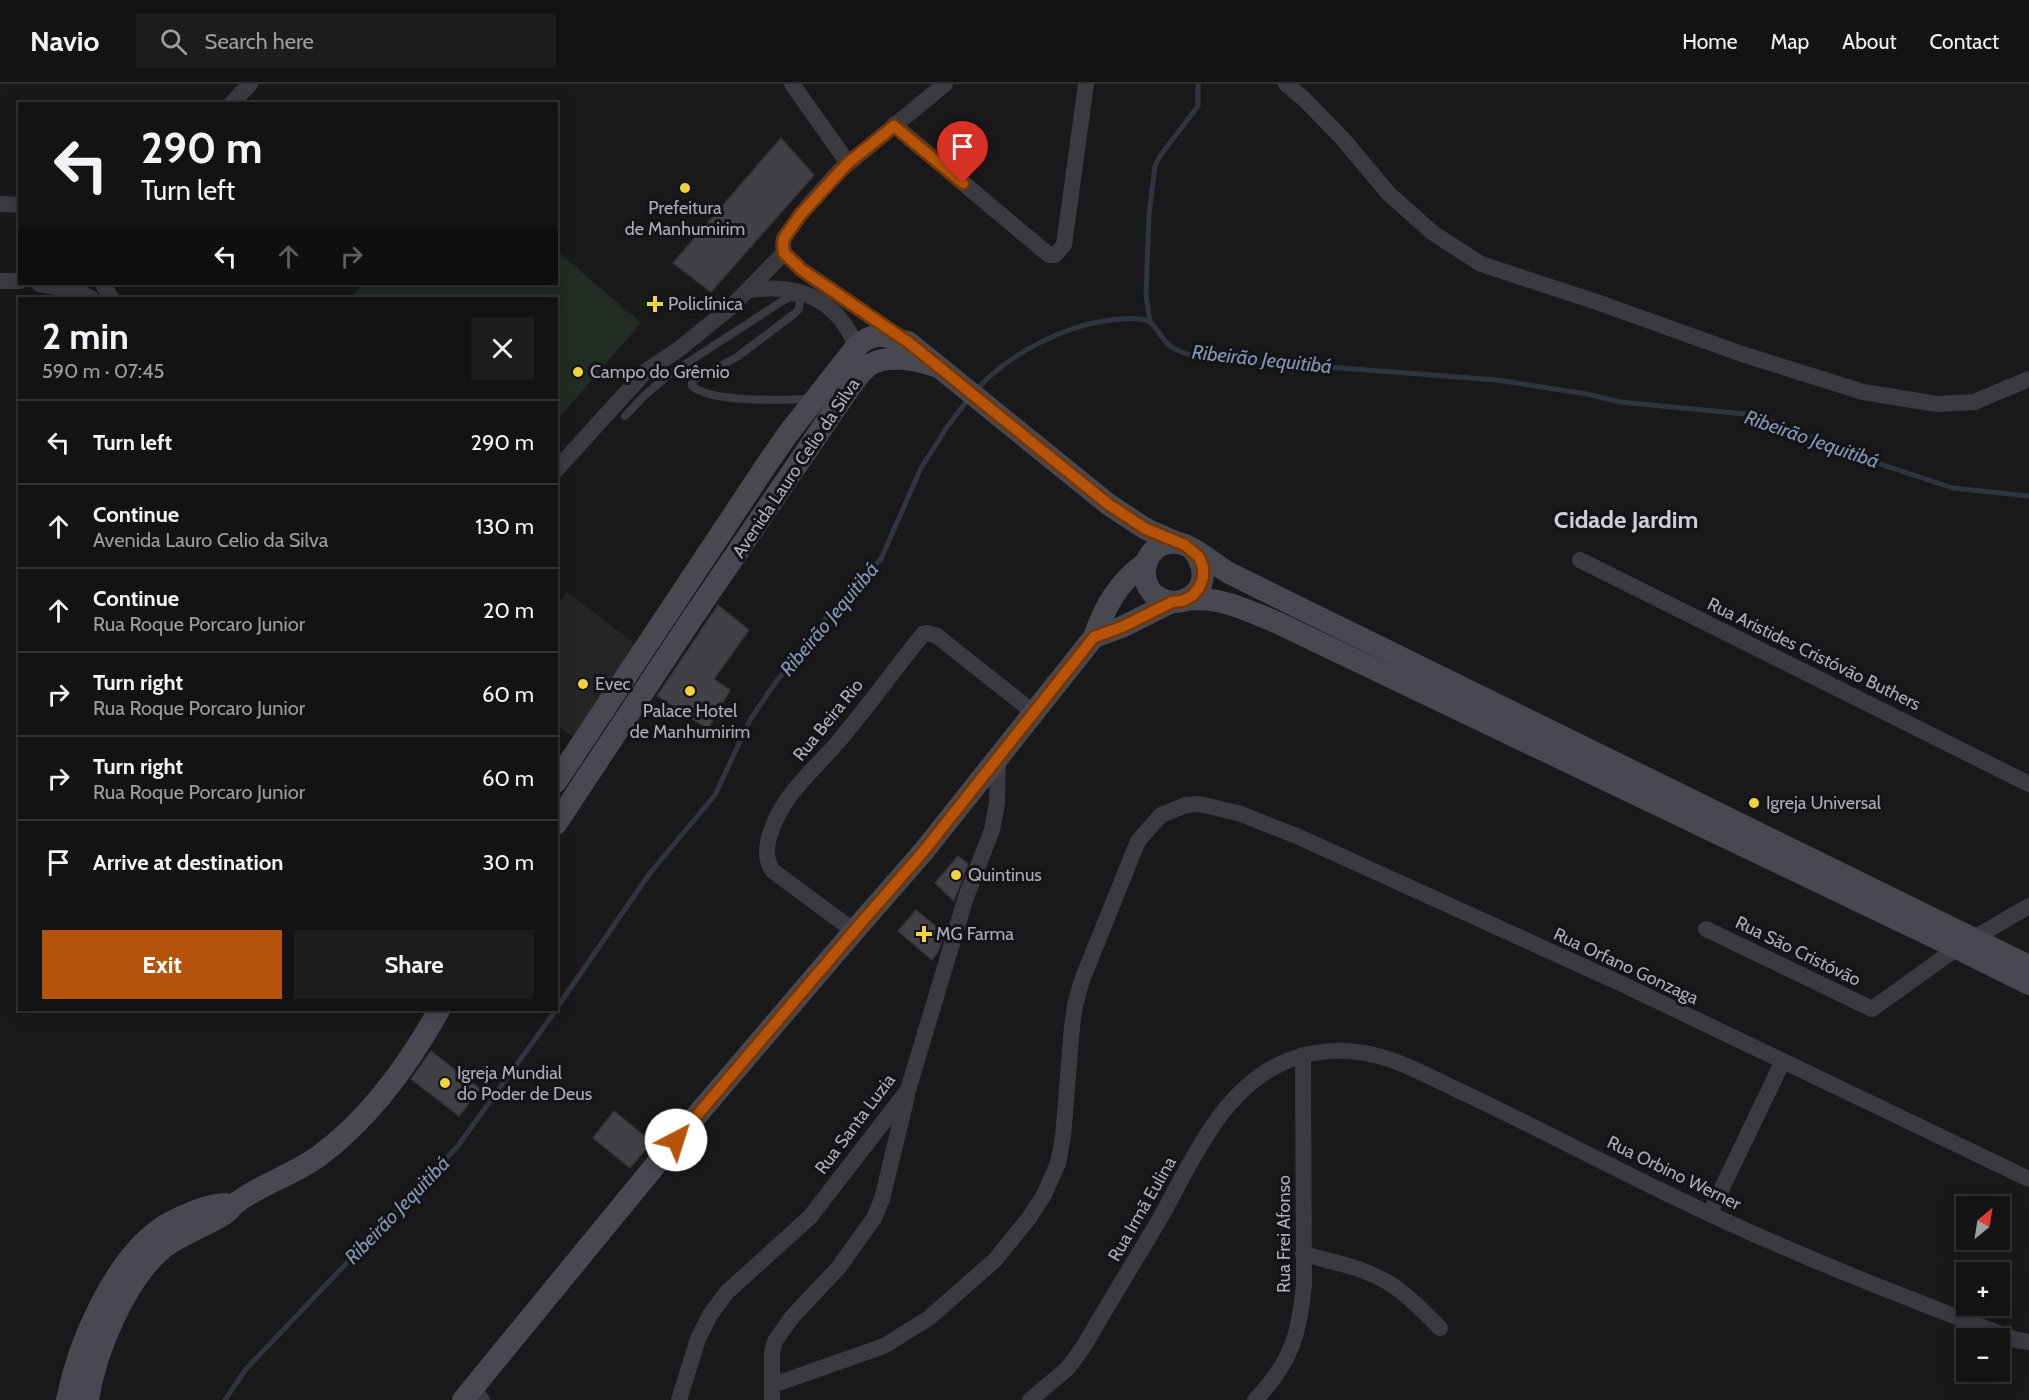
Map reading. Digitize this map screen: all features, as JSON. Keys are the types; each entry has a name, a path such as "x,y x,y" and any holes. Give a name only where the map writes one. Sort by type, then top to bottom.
{"street":[{"path":"233,102 250,84"},
{"path":"792,84 848,163"},
{"path":"864,370 856,347 842,321 811,292 802,270 784,253 783,245 788,231 848,163 945,84"},
{"path":"894,126 1049,255 1055,255 1064,245 1086,84"},
{"path":"1286,84 1304,98 1342,138 1389,194 1433,233 1481,264 1594,301 1742,354 1863,392 1937,404 1974,402 2029,379"},
{"path":"0,204 18,205"},
{"path":"558,468 645,372 680,349 750,290 784,253"},
{"path":"45,285 74,290 89,297"},
{"path":"750,290 770,287 811,292 908,342 1108,504 1146,529 1185,546 1229,573 1965,943 2029,984"},
{"path":"856,347 864,340 877,336 908,342"},
{"name":"Avenida Lauro Celio da Silva","path":"558,821 584,782 673,628 713,546 786,435 856,347"},
{"name":"Avenida Lauro Celio da Silva","path":"560,776 673,628 734,559 832,410 864,370 877,362 893,359 916,362 945,372"},
{"path":"767,464 788,477"},
{"path":"1108,504 1127,525 1146,561 1144,574 1146,585 1152,594 1161,599 1224,602 1278,623 1965,943 2029,966"},
{"path":"472,1396 632,1193 923,852 1094,637 1105,608 1130,574 1158,547 1167,543 1185,546 1199,557 1203,567 1203,578 1199,588 1192,596 1094,637"},
{"path":"713,546 734,559"},
{"name":"Rua Aristides Cristóvão Buthers","path":"1580,560 2029,784"},
{"name":"Rua Beira Rio","path":"854,931 773,871 769,865 767,849 770,834 785,803 838,742 923,634 937,636 1034,712"},
{"name":"Rua Santa Luzia","path":"679,1400 698,1339 710,1315 727,1292 810,1217 908,1090 963,907 992,830 997,803 998,758"},
{"path":"560,776 584,782"},
{"name":"Rua Orfano Gonzaga","path":"773,1393 884,1346 929,1318 995,1260 1029,1218 1044,1195 1058,1163 1063,1137 1075,1005 1082,980 1138,841 1161,815 1186,806 1200,804 1241,814 1299,837 1622,984 2029,1179"},
{"path":"1965,943 2029,906"},
{"name":"Rua São Cristóvão","path":"1706,929 1872,1009 1965,943"},
{"path":"77,1399 78,1357 97,1311 117,1277 135,1253 151,1236 173,1221 213,1204 236,1203 310,1161 350,1128 381,1095 412,1054 438,1011"},
{"name":"Rua Orbino Werner","path":"1303,1055 1335,1050 1357,1052 1377,1055 1408,1067 1710,1213 1855,1278 2017,1340 2029,1342"},
{"name":"Rua Frei Afonso","path":"1255,1400 1283,1366 1292,1349 1302,1307 1305,1285 1303,1055"},
{"name":"Rua Irmã Eulina","path":"1030,1400 1068,1368 1084,1346 1214,1124 1251,1081 1280,1064 1303,1055"},
{"path":"1710,1213 1783,1061"},
{"path":"773,1393 772,1352 775,1341 792,1317 839,1267 874,1218 882,1199 908,1090"},
{"path":"1303,1254 1362,1270 1380,1278 1397,1288 1440,1328"}],"lane":[{"path":"811,292 794,314 737,357 699,376 692,381 692,386 705,393 757,400 816,399"},
{"path":"625,416 645,395 681,367 784,300 811,292"}],"shaded area":[{"name":"Campo do Grêmio","path":"558,252 641,323 558,419 558,297 351,297 362,285 558,285"},
{"name":"Evec","path":"567,592 635,644 575,738 558,726 558,603"}],"building":[{"path":"781,138 814,175 711,292 673,263"},
{"path":"718,605 749,630 714,679 730,690 708,729 657,696"},
{"name":"Quintinus","path":"958,856 968,864 954,901 935,883"},
{"name":"MG Farma","path":"916,910 944,933 939,950 932,960 898,931"},
{"name":"Igreja Mundial do Poder de Deus","path":"431,1051 480,1089 459,1116 411,1079"},
{"path":"614,1111 652,1142 630,1168 593,1138"}],"waterway":[{"path":"1150,322 1146,295 1149,214 1155,166 1198,106 1198,84"},
{"name":"Ribeirão Jequitibá","path":"975,391 1004,365 1055,335 1092,323 1139,319 1151,323 1173,348 1199,357 1497,380 1587,394 1620,402 1745,414 1767,420 1874,462 1953,488 2029,496"},
{"name":"Ribeirão Jequitibá","path":"558,1006 650,873 715,795 750,720 775,683 827,617 881,559 921,468 969,398"},
{"name":"Ribeirão Jequitibá","path":"225,1400 246,1369 457,1147 555,1011"}],"place":[{"name":"Prefeitura de Manhumirim","path":"685,188"},
{"name":"Policlínica","path":"655,304"},
{"name":"Campo do Grêmio","path":"578,372"},
{"name":"Evec","path":"583,684"},
{"name":"Palace Hotel de Manhumirim","path":"690,691"},
{"name":"Igreja Universal","path":"1754,803"},
{"name":"Quintinus","path":"956,875"},
{"name":"MG Farma","path":"924,934"},
{"name":"Igreja Mundial do Poder de Deus","path":"445,1083"}],"district":[{"name":"Cidade Jardim","path":"1626,519"}],"route":[{"path":"676,1140 923,852 1094,637 1122,627 1172,602 1182,601 1192,596 1199,588 1203,578 1203,567 1199,557 1192,549 1160,536 1127,518 908,342 802,270 784,253 784,238 788,231 831,179 894,126 963,183"}]}
